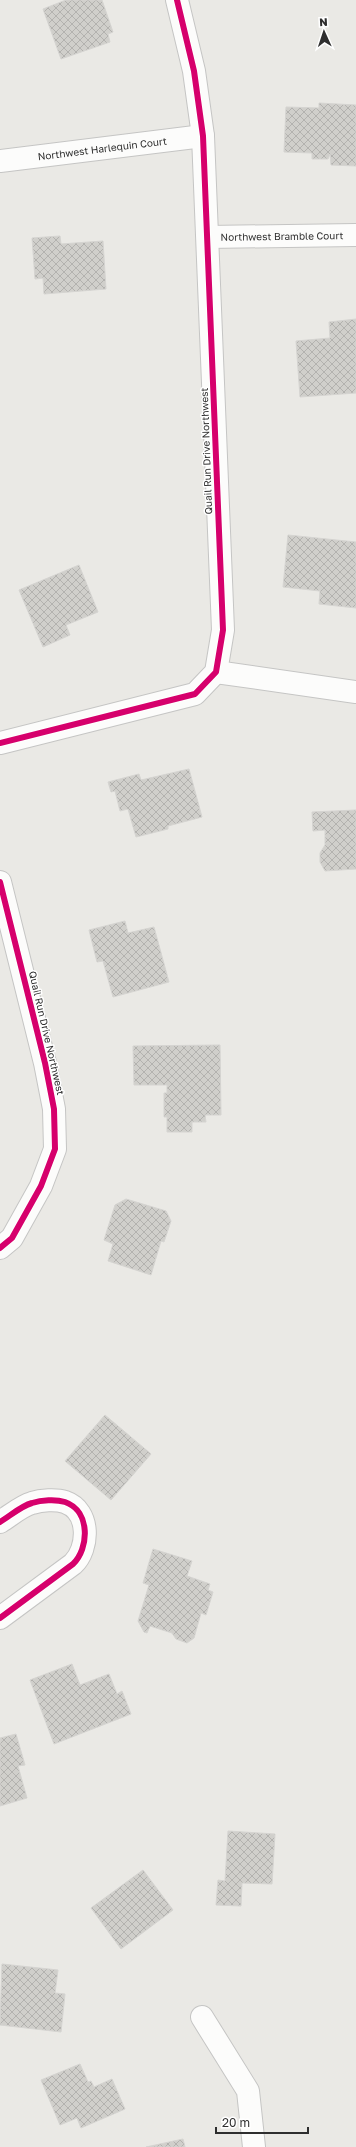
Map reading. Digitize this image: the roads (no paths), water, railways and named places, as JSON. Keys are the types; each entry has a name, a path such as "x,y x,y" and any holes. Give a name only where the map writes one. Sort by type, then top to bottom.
{"street":[{"name":"Quail Run Drive Northwest","path":"177,0 194,71 204,136 223,630 216,672"},
{"name":"Northwest Harlequin Court","path":"0,161 204,136"},
{"name":"Northwest Bramble Court","path":"208,237 356,235"},
{"path":"0,743 195,694 216,672 356,692"},
{"name":"Quail Run Drive Northwest","path":"0,882 45,1063 54,1109 55,1149 42,1186 12,1238 0,1248"},
{"path":"0,1522 30,1503 47,1500 66,1502 78,1512 84,1526 85,1542 80,1557 73,1564 0,1618"},
{"path":"202,2017 248,2091 254,2147"}]}
